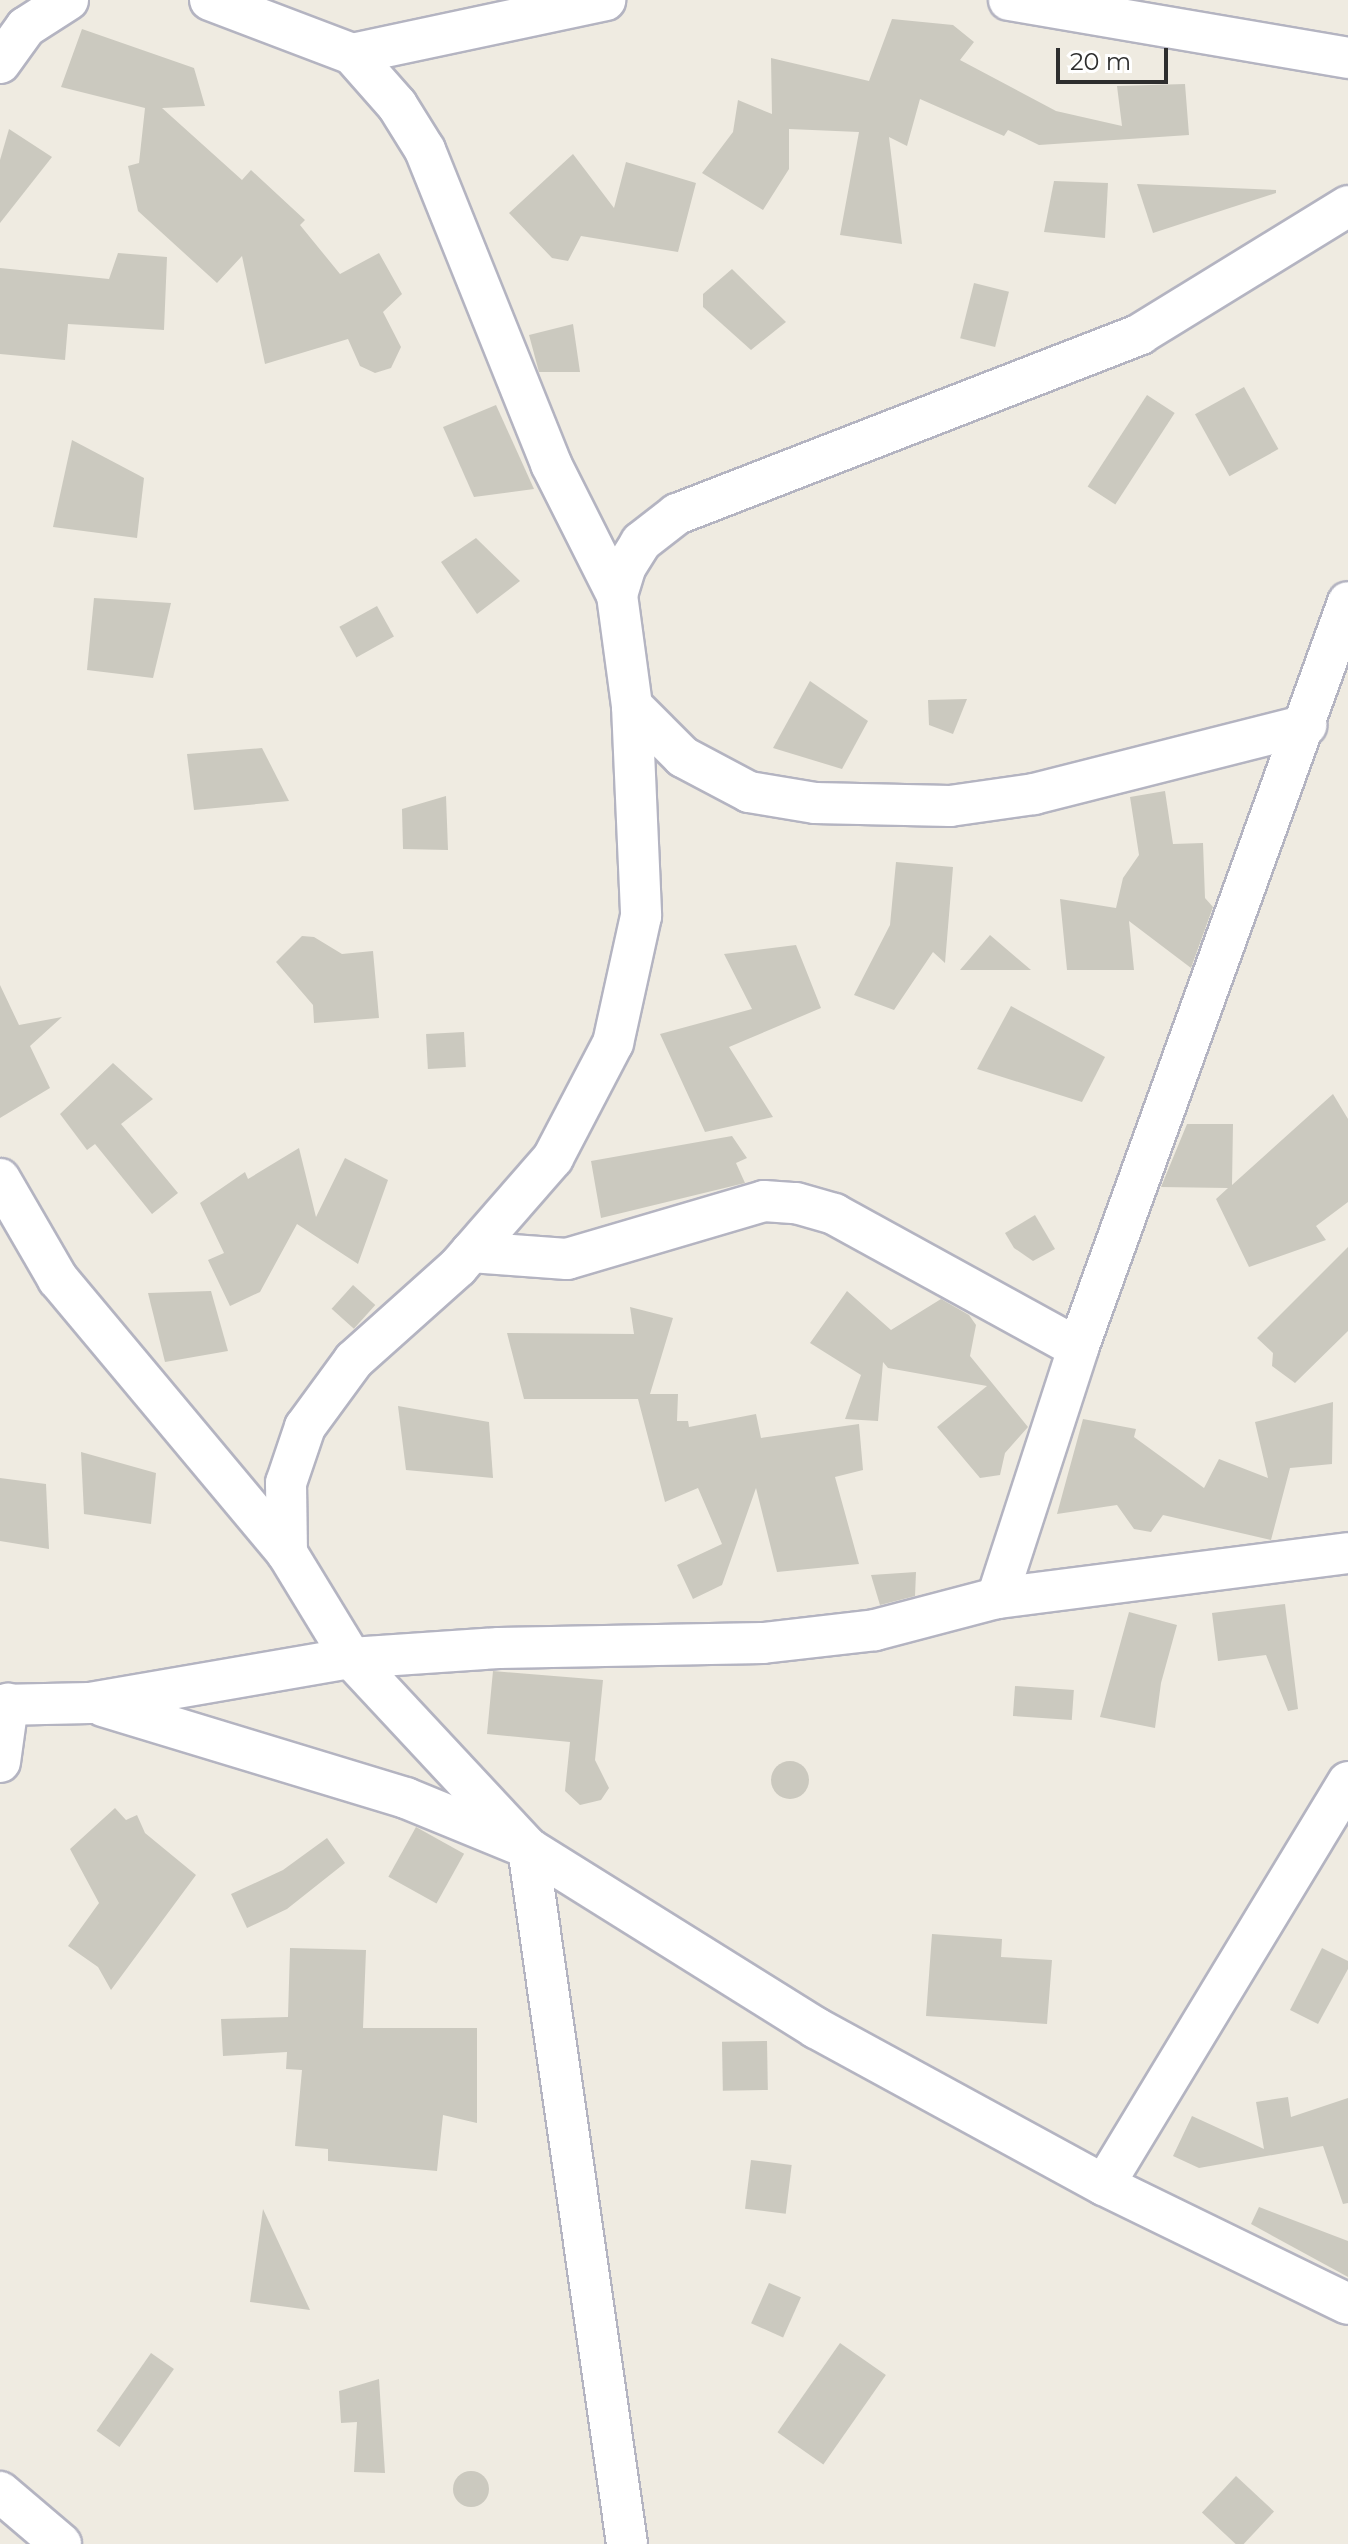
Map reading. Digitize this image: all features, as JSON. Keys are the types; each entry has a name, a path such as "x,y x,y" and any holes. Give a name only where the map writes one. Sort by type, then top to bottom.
{"street":[{"path":"0,63 26,27 68,0"},
{"path":"210,0 352,54 397,105 438,176 551,464 617,595 632,706 641,916 613,1043 553,1158 471,1252 354,1360 305,1427 286,1483 287,1553"},
{"path":"352,54 605,0"},
{"path":"1009,0 1348,58"},
{"path":"617,595 625,568 641,542 677,514 1140,334 1348,206"},
{"path":"997,1598 1078,1348 1348,602"},
{"path":"632,706 683,757 736,785 815,803 950,806 1034,794 1306,725"},
{"path":"0,1179 58,1279 287,1553 351,1658 528,1848 627,2544"},
{"path":"471,1252 567,1259 764,1201 796,1203 834,1214 1078,1348"},
{"path":"0,1762 4,1704 90,1703 351,1658 499,1648 763,1643 875,1630 997,1598 1348,1553"},
{"path":"90,1703 406,1798 528,1848 816,2028 1104,2185 1348,2304"},
{"path":"1104,2185 1348,1782"},
{"path":"0,2492 61,2544"}],"building":[{"path":"892,19 953,25 974,42 960,60 1056,111 1122,126 1117,86 1185,84 1189,135 1039,145 1008,130 1004,136 920,99 907,146 889,137 902,244 840,235 859,132 789,129 789,169 763,210 702,173 733,132 738,100 772,114 771,58 869,81"},
{"path":"82,29 194,68 205,106 162,108 242,180 251,170 305,220 300,225 340,274 379,253 402,294 383,312 401,347 391,368 375,373 360,366 348,339 265,364 242,256 217,283 138,211 128,166 139,163 145,108 61,87"},
{"path":"9,129 52,157 0,223 0,160"},
{"path":"573,154 614,208 626,162 696,183 678,252 581,236 568,261 552,258 509,213"},
{"path":"1054,181 1108,183 1105,238 1044,232"},
{"path":"1137,184 1276,190 1276,193 1153,233"},
{"path":"118,253 167,257 164,330 68,324 65,360 0,354 0,268 109,279"},
{"path":"732,269 786,322 751,350 703,307 703,294"},
{"path":"974,283 1009,292 995,347 960,338"},
{"path":"573,324 580,372 539,372 529,335"},
{"path":"1244,387 1278,449 1229,476 1195,414"},
{"path":"1147,395 1175,413 1115,504 1088,486"},
{"path":"496,405 534,489 474,497 443,427"},
{"path":"72,440 144,478 137,538 53,527"},
{"path":"476,538 520,581 477,614 441,562"},
{"path":"94,598 171,603 153,678 87,670"},
{"path":"377,606 394,637 356,657 339,627"},
{"path":"810,681 868,721 842,769 773,748"},
{"path":"967,699 953,734 929,725 928,700"},
{"path":"262,748 289,801 194,810 187,754"},
{"path":"1165,791 1173,844 1203,843 1205,898 1213,907 1191,968 1129,921 1134,970 1067,970 1060,899 1116,908 1123,878 1139,855 1130,797"},
{"path":"446,796 448,850 403,849 402,809"},
{"path":"896,862 953,867 945,963 933,952 894,1010 854,995 890,925"},
{"path":"990,935 1031,970 960,970"},
{"path":"302,936 314,937 342,954 373,951 379,1018 314,1023 313,1005 276,962"},
{"path":"796,945 821,1008 729,1047 773,1117 705,1132 660,1034 752,1009 724,954"},
{"path":"0,985 19,1025 62,1017 30,1046 50,1088 0,1118"},
{"path":"1011,1006 1105,1057 1082,1102 977,1069"},
{"path":"464,1032 466,1067 428,1069 426,1034"},
{"path":"113,1063 153,1099 121,1124 178,1193 152,1214 95,1144 87,1150 60,1114"},
{"path":"1333,1094 1348,1119 1348,1202 1316,1226 1326,1240 1249,1267 1216,1199 1228,1188 1161,1187 1187,1124 1233,1124 1232,1185"},
{"path":"732,1136 747,1158 736,1163 745,1183 601,1218 591,1161"},
{"path":"299,1148 316,1217 345,1158 388,1180 358,1264 297,1224 260,1292 230,1306 208,1260 224,1253 200,1203 245,1172 248,1179"},
{"path":"1035,1215 1055,1249 1033,1261 1014,1248 1005,1233"},
{"path":"1348,1247 1348,1331 1295,1383 1272,1366 1273,1353 1257,1338"},
{"path":"353,1285 375,1305 354,1329 332,1309"},
{"path":"211,1291 228,1351 165,1362 148,1293"},
{"path":"847,1291 891,1330 941,1299 969,1315 976,1325 970,1356 1028,1427 1005,1453 1000,1475 980,1478 937,1427 987,1386 888,1368 883,1362 878,1421 845,1419 861,1375 810,1343"},
{"path":"630,1307 673,1318 650,1394 678,1394 677,1421 688,1421 689,1427 756,1414 761,1438 859,1424 863,1470 835,1477 859,1564 777,1572 756,1488 722,1585 693,1599 677,1565 722,1544 698,1488 665,1502 638,1399 524,1399 507,1333 634,1334"},
{"path":"1333,1402 1332,1464 1290,1468 1271,1540 1163,1515 1151,1532 1134,1529 1117,1505 1057,1514 1083,1419 1136,1429 1134,1437 1204,1488 1219,1459 1268,1478 1255,1422"},
{"path":"398,1406 489,1422 493,1478 406,1470"},
{"path":"81,1452 156,1473 151,1524 84,1514"},
{"path":"0,1478 46,1484 49,1549 0,1541"},
{"path":"916,1572 915,1596 880,1605 871,1575"},
{"path":"1285,1604 1298,1709 1288,1711 1266,1655 1218,1661 1212,1613"},
{"path":"1129,1612 1177,1625 1161,1683 1155,1728 1100,1717"},
{"path":"493,1671 603,1680 595,1760 609,1788 601,1800 580,1805 565,1791 570,1742 487,1734"},
{"path":"1015,1686 1074,1690 1072,1720 1013,1716"},
{"path":"790,1761 804,1766 809,1780 804,1794 790,1799 776,1794 771,1780 776,1766"},
{"path":"115,1808 126,1820 137,1815 145,1833 196,1875 111,1990 98,1967 68,1946 99,1903 70,1849"},
{"path":"416,1827 464,1854 436,1904 388,1877"},
{"path":"327,1838 345,1863 287,1909 247,1928 231,1894 283,1870"},
{"path":"932,1934 1002,1939 1001,1957 1052,1960 1047,2024 926,2016"},
{"path":"290,1948 366,1950 363,2028 477,2028 477,2123 443,2115 437,2171 328,2161 328,2149 295,2146 302,2070 286,2069 287,2052 223,2056 221,2019 288,2017"},
{"path":"1322,1948 1348,1961 1348,1969 1318,2024 1290,2010"},
{"path":"767,2041 768,2090 723,2091 722,2042"},
{"path":"1288,2097 1291,2117 1348,2098 1348,2203 1343,2204 1323,2146 1199,2168 1173,2156 1192,2116 1264,2149 1256,2102"},
{"path":"751,2160 792,2165 786,2214 745,2209"},
{"path":"1259,2207 1348,2241 1348,2277 1251,2224"},
{"path":"263,2209 310,2310 250,2302"},
{"path":"769,2283 801,2297 783,2337 751,2323"},
{"path":"840,2343 886,2375 823,2464 777,2432"},
{"path":"151,2353 174,2369 119,2447 97,2431"},
{"path":"379,2379 385,2473 354,2472 357,2422 341,2423 339,2391"},
{"path":"471,2471 484,2476 489,2489 484,2502 471,2507 458,2502 453,2489 458,2476"},
{"path":"1236,2476 1274,2511 1244,2544 1236,2544 1202,2513"}]}
